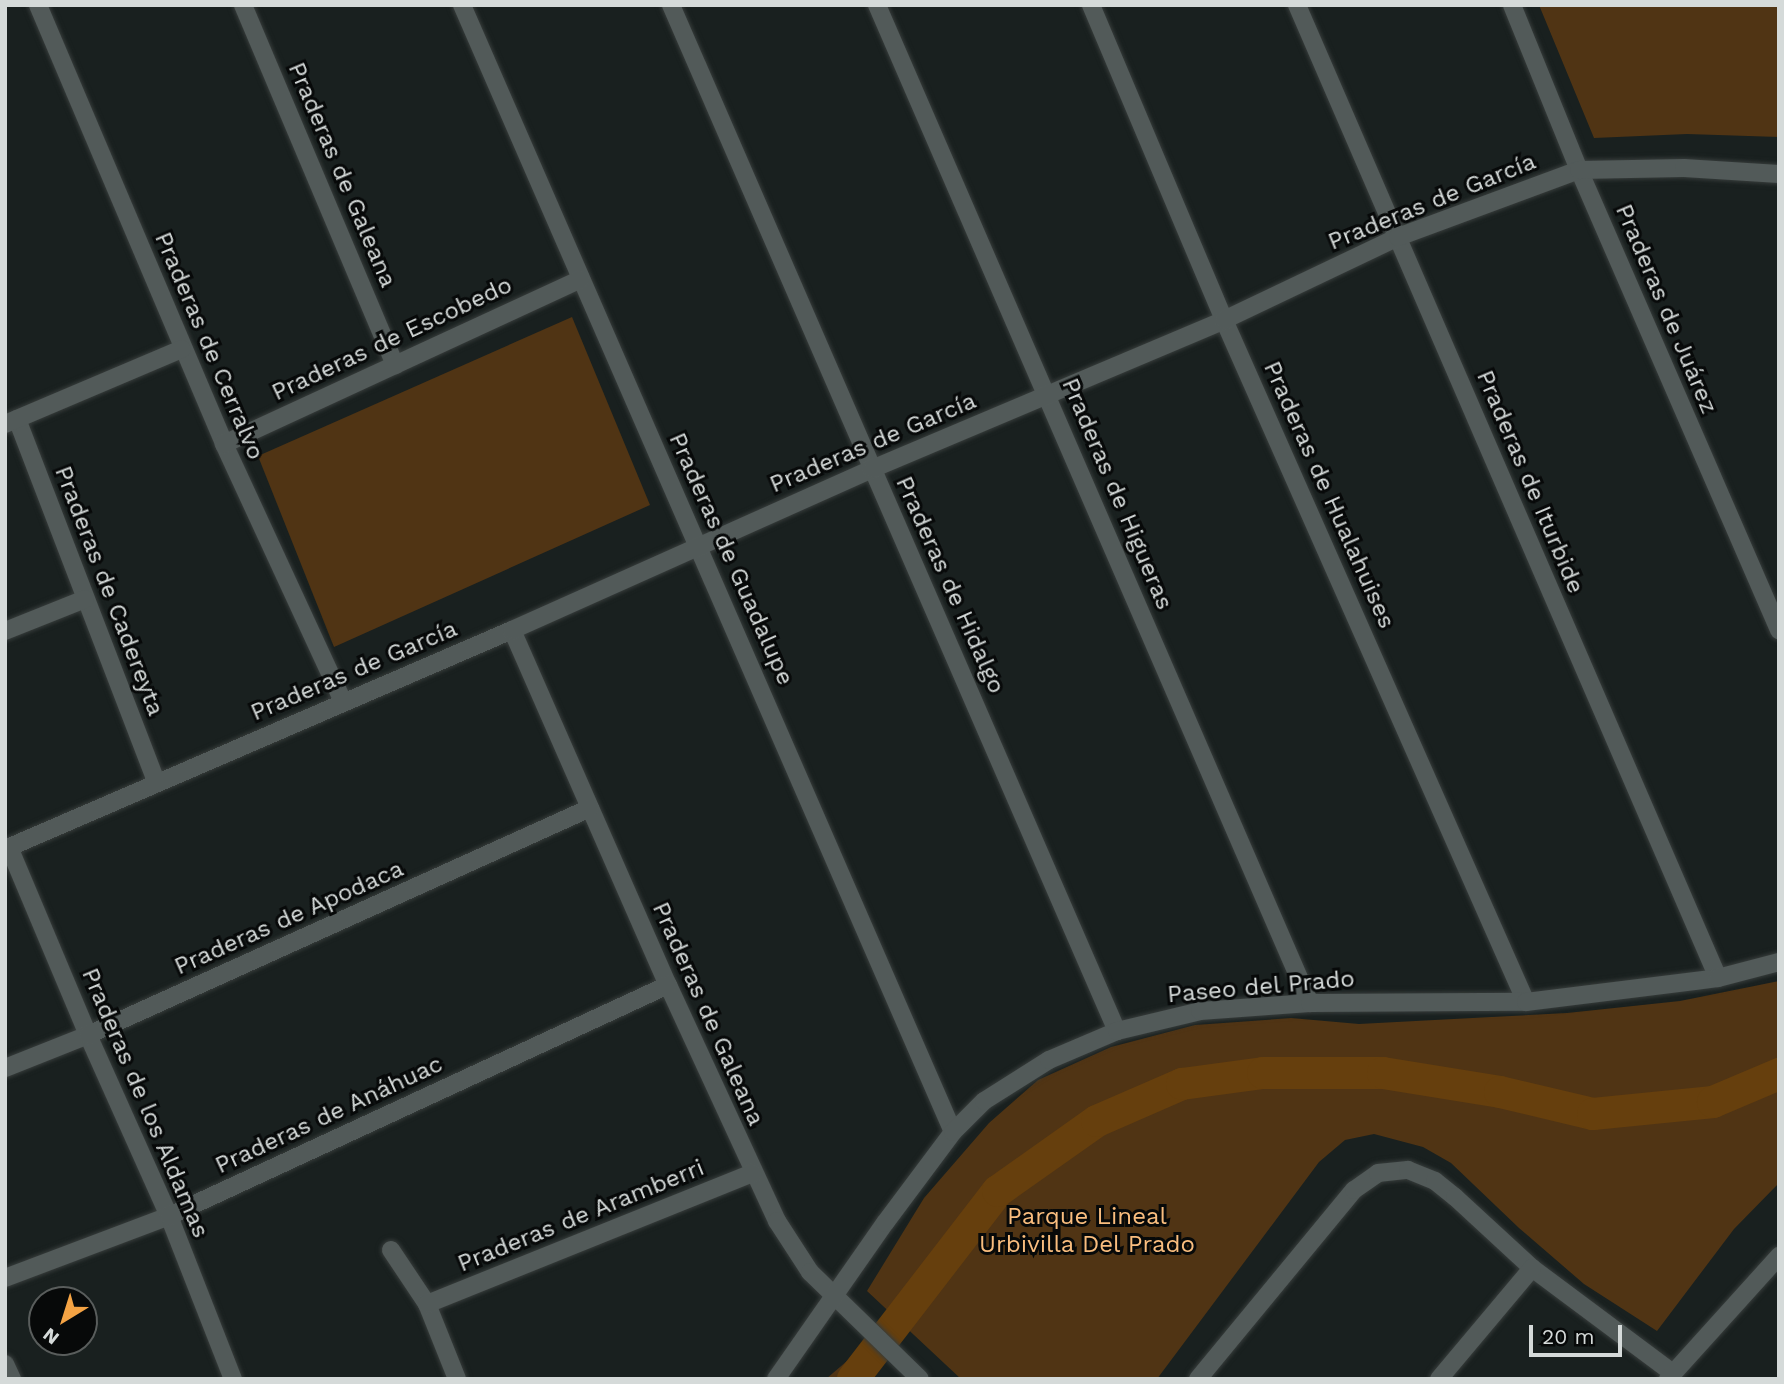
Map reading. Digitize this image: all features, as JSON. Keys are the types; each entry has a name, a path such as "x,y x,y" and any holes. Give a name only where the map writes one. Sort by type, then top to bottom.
{"street":[{"name":"Praderas de Cerralvo","path":"38,5 182,349 344,702"},
{"name":"Praderas de Galeana","path":"243,5 395,365"},
{"name":"Praderas de Guadalupe","path":"462,5 953,1132"},
{"name":"Praderas de Hidalgo","path":"671,5 1117,1031"},
{"name":"Praderas de Higueras","path":"877,5 1310,1003"},
{"name":"Praderas de Hualahuises","path":"1091,5 1224,320 1526,1002"},
{"name":"Praderas de Iturbide","path":"1297,5 1718,978"},
{"name":"Praderas de Juárez","path":"1512,5 1579,170 1779,630"},
{"name":"Praderas de García","path":"7,848 156,781 512,630 872,469 1224,320 1398,237 1579,170 1684,168 1779,174"},
{"name":"Praderas de Escobedo","path":"224,444 581,279"},
{"path":"11,421 182,349"},
{"name":"Praderas de Cadereyta","path":"11,421 85,599 156,781"},
{"path":"5,631 85,599"},
{"name":"Praderas de Galeana","path":"512,630 752,1173 777,1221 810,1272 833,1298 920,1379"},
{"name":"Praderas de Apodaca","path":"5,1068 88,1035 590,808"},
{"name":"Praderas de los Aldamas","path":"7,848 169,1216 233,1379"},
{"name":"Paseo del Prado","path":"776,1379 953,1132 984,1101 1049,1060 1117,1031 1200,1011 1310,1003 1526,1002 1718,978 1779,962"},
{"name":"Praderas de Anáhuac","path":"5,1278 169,1216 668,985"},
{"path":"1198,1379 1354,1190 1378,1173 1408,1170 1435,1181 1532,1268 1670,1376 1779,1256"},
{"name":"Praderas de Aramberri","path":"427,1304 752,1173"},
{"path":"391,1250 427,1304 457,1379"},
{"path":"1439,1379 1532,1268"},
{"path":"5,1364 12,1379"}],"green space":[{"path":"1539,5 1779,5 1779,137 1687,134 1594,138"},
{"path":"572,317 650,505 334,647 258,456"},
{"name":"Parque Lineal Urbivilla Del Prado","path":"1779,981 1779,1183 1734,1229 1657,1331 1584,1284 1519,1228 1451,1163 1423,1147 1374,1134 1345,1140 1319,1162 1157,1379 961,1379 867,1291 924,1198 989,1123 1038,1080 1111,1047 1195,1025 1291,1018 1359,1024 1567,1013 1680,1001"},
{"path":"847,1361 868,1379 826,1379"}],"waterway":[{"path":"853,1379 998,1191 1097,1121 1182,1084 1263,1073 1383,1073 1500,1092 1593,1114 1713,1102 1779,1074"}]}
